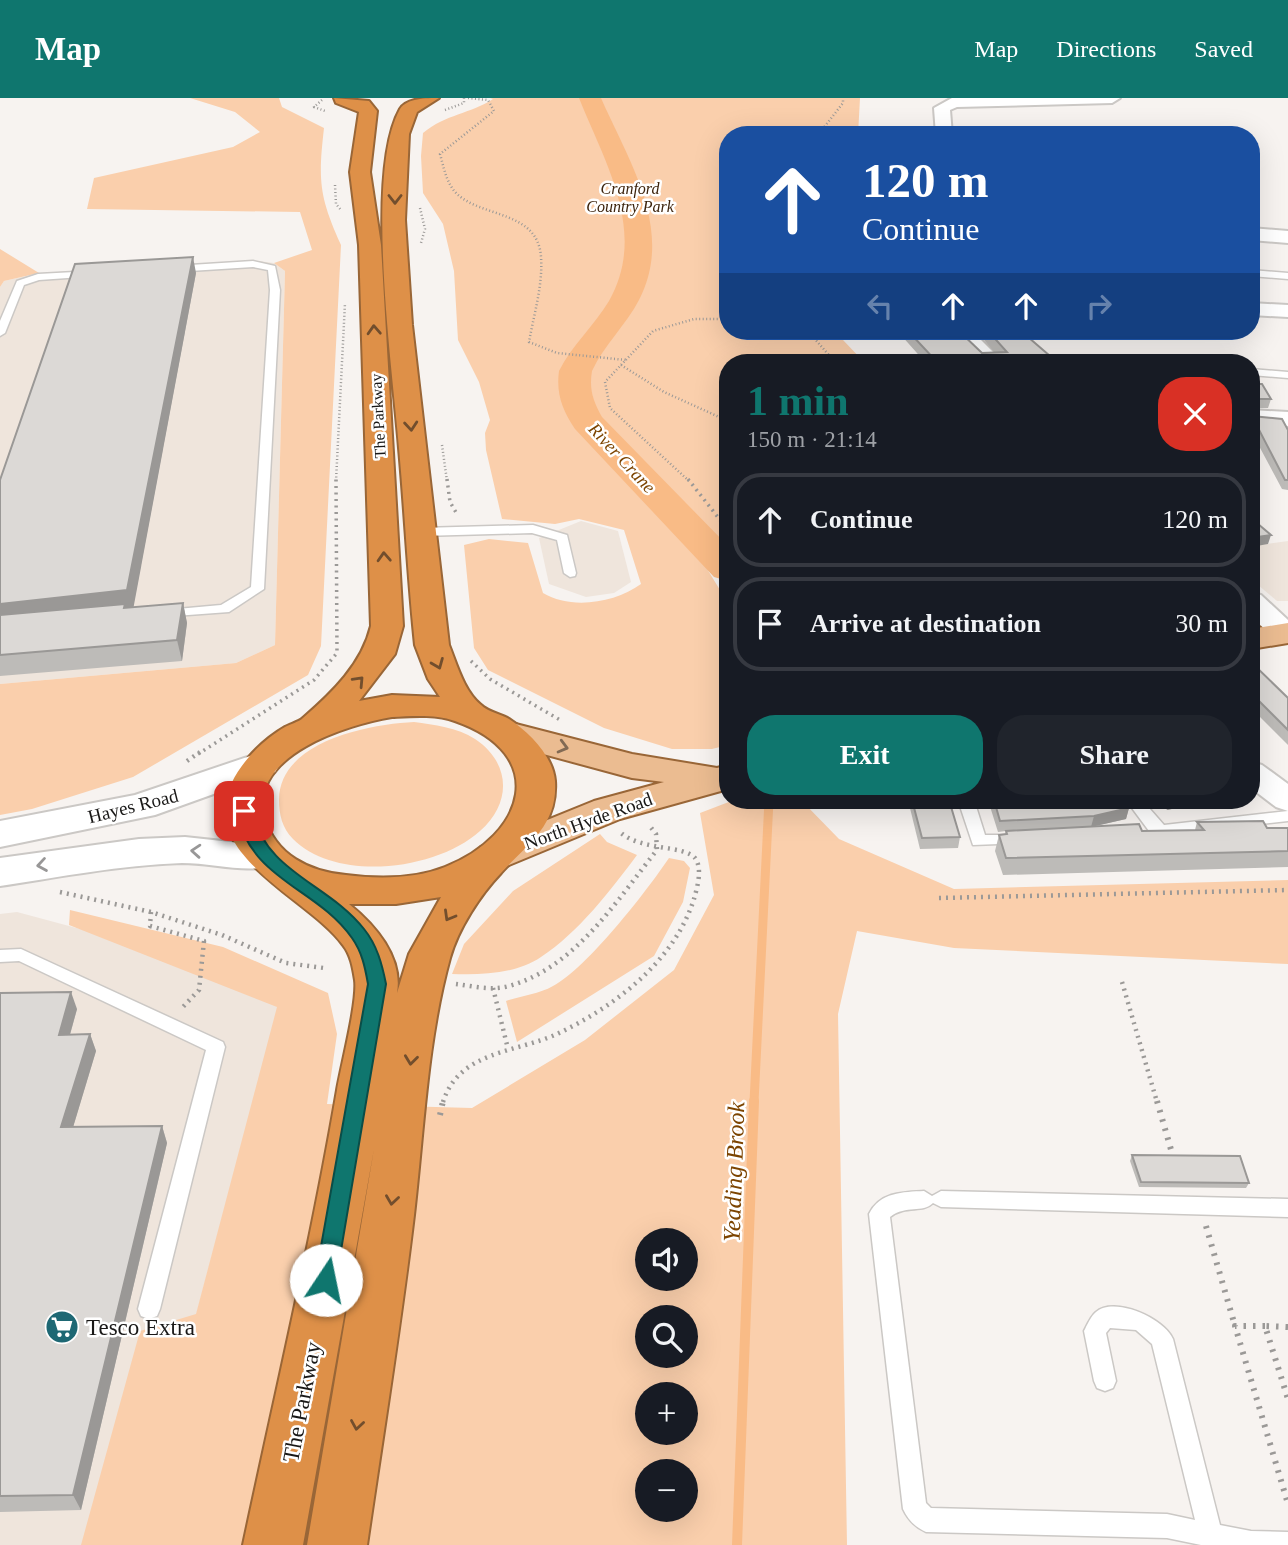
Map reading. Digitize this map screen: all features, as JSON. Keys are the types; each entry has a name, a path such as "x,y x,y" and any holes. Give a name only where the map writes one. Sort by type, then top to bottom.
{"highway":[{"path":"333,103 406,98"},
{"name":"The Parkway","path":"314,726 364,676 380,655 387,626 370,253 360,172 368,111 363,105 333,103"},
{"name":"The Parkway","path":"436,105 416,104 405,114 394,191 396,263 432,645 445,679 469,714"},
{"path":"392,706 432,706 469,714 508,733 525,750 536,770 538,792 533,814 518,836 492,859 458,877 414,889 366,892 322,886 278,867 249,835 244,811 249,787 262,764 285,743 314,726 352,712 392,706"},
{"name":"The Parkway","path":"337,1545 419,993 430,954 447,918 492,859"},
{"name":"The Parkway","path":"273,1545 398,1128 375,1003 377,984 371,957 358,934 339,914 278,867"}],"main road":[{"path":"1260,638 1287,633"},
{"name":"North Hyde Road","path":"508,733 632,766 719,777"},
{"name":"North Hyde Road","path":"492,859 607,810 719,780"}],"street":[{"path":"943,126 942,108 954,102 1112,98"},
{"path":"1260,235 1288,237"},
{"path":"1260,309 1288,311"},
{"path":"969,340 984,354"},
{"path":"1260,418 1288,419"},
{"path":"1260,609 1287,633"},
{"name":"Hayes Road","path":"0,834 142,806 262,764"},
{"path":"1260,779 1288,800"},
{"path":"0,872 139,852 185,850 278,867"}],"lane":[{"path":"158,615 224,609 257,589 275,290 272,268 253,264 159,270"},
{"path":"0,333 6,307 20,283 38,278 105,273"},
{"path":"1260,274 1288,276"},
{"path":"1260,373 1288,375"},
{"path":"421,532 533,529 562,538 570,573"},
{"path":"969,809 979,841 1035,838"},
{"path":"1139,809 1153,832 1288,816"},
{"path":"0,956 21,955 216,1047 149,1309"},
{"path":"1288,1208 933,1200 896,1201 879,1214 915,1509 926,1520 1167,1526 1200,1537 1288,1544"},
{"path":"1105,1381 1095,1331 1098,1324 1104,1318 1138,1319 1153,1327 1162,1339 1200,1537"}],"path":[{"path":"436,105 464,103 466,98 488,100 494,111 440,154 447,181 458,195 527,226 541,254 540,284 529,342 557,353 626,360"},
{"path":"825,126 843,103 843,98"},
{"path":"336,180 336,202"},
{"path":"416,203 423,213 425,229 417,252"},
{"path":"719,319 694,318 653,331 605,382 608,405 699,490 719,518"},
{"path":"816,340 828,354"},
{"path":"621,365 664,392 719,417"},
{"path":"441,435 450,502 458,521"},
{"path":"466,652 490,679 564,723"},
{"path":"446,983 493,988 510,986 541,974 574,947 657,850 656,834 643,818"},
{"path":"398,1128 444,1095 451,1082 482,1059 545,1039 576,1023 660,961 692,905 698,884 698,865 695,857 686,852 634,845 616,827"},
{"path":"939,898 1288,890"},
{"path":"57,891 151,912 222,935 286,963 324,968"},
{"path":"151,912 150,926 204,941 199,990"},
{"path":"1122,982 1175,1161"},
{"path":"493,988 508,1049"},
{"path":"1204,1222 1288,1504"},
{"path":"1235,1326 1288,1327"},
{"path":"1265,1326 1288,1399"}],"shaded area":[{"path":"259,261 274,263 285,271 275,645 236,663 0,684 0,287 4,281 39,273"},
{"path":"581,521 618,531 631,582 614,593 586,597 549,584 539,538"},
{"path":"1288,541 1288,601 1277,601 1260,587 1260,545"},
{"path":"17,912 177,955 278,1007 135,1545 0,1545 0,914"}],"green space":[{"path":"190,98 279,98 282,107 324,128 322,188 328,214 341,245 321,646 308,675 133,777 32,809 0,815 0,684 236,663 275,645 285,271 274,263 312,250 300,212 87,209 94,178 233,147 260,132 235,112"},
{"name":"Cranford Country Park","path":"490,98 860,98 858,126 719,126 719,340 843,340 856,354 719,354 719,550 584,408 581,392 594,349 575,348 563,374 566,403 573,421 704,564 719,588 719,747 672,749 604,728 488,670 474,648 464,545 489,539 528,543 543,593 566,601 579,603 606,600 641,584 624,530 579,519 555,524 502,519 486,450 485,433 490,420 479,382 458,340 454,271 443,224 423,193 421,156 423,133 440,122 493,99"},
{"path":"0,249 39,273 4,281 0,287"},
{"path":"414,722 445,727 468,735 487,749 495,760 501,771 502,796 498,808 480,831 439,855 387,866 335,862 312,853 293,839 282,821 279,800 283,780 294,763 310,750 352,732"},
{"path":"719,806 719,809 810,809 839,839 954,889 1288,880 1288,964 954,948 857,931 838,1014 847,1545 81,1545 140,1331 196,1314 277,1007 69,925 70,910 223,947 328,993 337,1034 327,1104 472,1108 585,1040 674,970 714,895 700,813"},
{"path":"600,834 607,842 637,855 605,896 568,936 541,957 521,967 487,974 452,974 464,944 513,891"},
{"path":"669,858 684,861 690,868 683,902 654,956 517,1042 506,1001 548,989 567,977 599,947"}],"building":[{"path":"193,257 127,590 0,604 0,480 75,264"},
{"path":"916,340 968,340 982,353 1007,352 996,340 1031,340 1048,354 930,354"},
{"path":"1260,384 1262,384 1271,399 1260,399"},
{"path":"1260,417 1282,419 1288,430 1288,480 1285,480 1260,432"},
{"path":"1260,526 1271,535 1260,537"},
{"path":"183,603 177,640 0,655 0,615 125,604 124,608"},
{"path":"1260,671 1288,698 1288,730 1260,702"},
{"path":"914,809 952,809 960,837 922,838"},
{"path":"997,809 1125,809 1094,816 1000,821"},
{"path":"1263,821 1267,828 1288,828 1288,851 1006,858 999,835 1007,834 1006,831 1139,824 1142,831 1204,830 1197,822"},
{"name":"Tesco Extra","path":"71,992 59,1035 90,1034 61,1127 162,1126 73,1495 0,1496 0,993"},
{"path":"1132,1155 1240,1156 1249,1183 1141,1182"}],"waterway":[{"name":"River Crane","path":"590,98 634,204 640,243 636,269 627,294 582,357 576,371 573,385 577,402 587,422 719,560"},
{"name":"Yeading Brook","path":"754,1102 769,809"},
{"name":"Yeading Brook","path":"737,1545 754,1101"}],"place":[{"name":"Tesco Extra","path":"62,1327"}],"route":[{"path":"244,811 249,835 264,856 339,914 358,934 371,957 377,984 354,1130 326,1280"}]}
